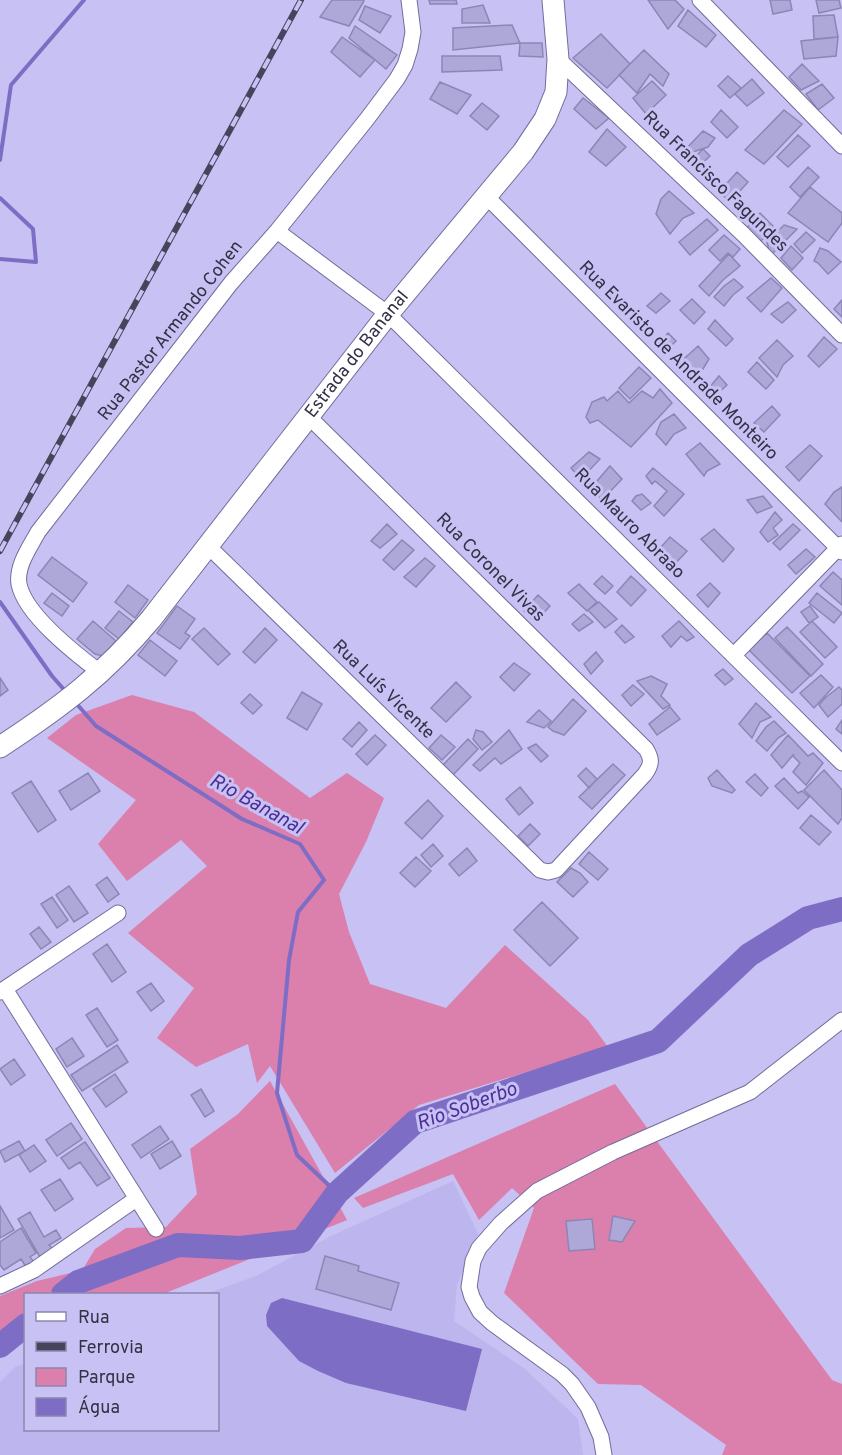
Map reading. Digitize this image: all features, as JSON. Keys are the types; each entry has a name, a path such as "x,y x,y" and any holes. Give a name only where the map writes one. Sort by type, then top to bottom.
{"main road":[{"name":"Estrada do Bananal","path":"0,747 51,714 125,650 152,619 388,314 524,153 545,119 556,92 558,59 553,0"}],"street":[{"name":"Rua Pastor Armando Cohen","path":"96,677 81,658 54,634 24,599 19,583 24,557 38,532 231,283 277,231 367,119 405,65 412,32 409,0"},
{"path":"700,0 842,146"},
{"name":"Rua Francisco Fagundes","path":"558,59 744,235 842,335"},
{"name":"Rua Evaristo de Andrade Monteiro","path":"487,197 841,548"},
{"name":"Rua Mauro Abraao","path":"277,231 388,314 842,763"},
{"name":"Rua Coronel Vivas","path":"307,416 646,749 651,758 651,766 645,774 555,870 548,872 540,870 532,864"},
{"name":"Rua Luís Vicente","path":"207,545 532,864"},
{"path":"734,655 841,548"},
{"path":"118,913 3,990 156,1229"},
{"path":"604,1455 601,1437 588,1407 572,1384 480,1312 472,1297 470,1275 472,1261 479,1248 501,1223 537,1191 613,1152 750,1092 842,1020"},
{"path":"0,1286 34,1270 136,1199"}],"shaded area":[{"path":"453,1181 478,1234 457,1285 454,1321 525,1369 578,1419 583,1455 0,1455 0,1382 15,1367 24,1363 24,1431 219,1431 219,1293 209,1293 256,1276 331,1236"}],"green space":[{"path":"132,695 194,712 310,798 347,773 384,798 366,842 339,894 349,932 370,984 446,1008 505,945 588,1020 608,1047 419,1105 335,1173 270,1066 257,1083 248,1044 196,1067 157,1038 194,988 128,933 207,866 181,840 127,881 98,844 136,800 47,738 76,715"},
{"path":"270,1081 347,1220 165,1293 69,1293 95,1249 126,1228 166,1227 197,1194 190,1149 238,1114"},
{"path":"615,1084 832,1380 842,1384 842,1455 722,1455 726,1445 641,1385 598,1384 504,1293 534,1208 512,1188 479,1220 453,1174 363,1208 354,1198"},
{"path":"79,1271 49,1293 24,1293 24,1313 0,1331 0,1296 37,1281"}],"water":[{"path":"282,1298 482,1349 466,1411 346,1383 299,1361 267,1326 266,1315 271,1303"}],"building":[{"path":"332,0 364,1 349,26 320,17"},
{"path":"429,0 456,0 457,4 430,4"},
{"path":"648,0 675,0 684,9 668,29"},
{"path":"770,0 790,0 792,10 773,14"},
{"path":"816,0 839,0 841,8 819,13"},
{"path":"483,5 490,23 462,23 462,9"},
{"path":"365,6 391,16 380,33 359,20"},
{"path":"688,10 716,35 706,47 678,26"},
{"path":"834,15 838,37 814,39 813,16"},
{"path":"512,25 520,43 453,50 453,28"},
{"path":"355,26 397,55 386,69 349,38"},
{"path":"601,34 630,64 607,88 573,58"},
{"path":"342,37 375,60 360,77 331,52"},
{"path":"838,37 836,56 804,59 801,41"},
{"path":"520,43 542,43 543,57 519,56"},
{"path":"644,50 669,74 663,86 650,74 637,93 619,75"},
{"path":"442,56 500,56 502,70 442,72"},
{"path":"802,64 819,81 801,90 789,77"},
{"path":"728,76 741,88 730,98 718,86"},
{"path":"752,79 764,93 747,106 735,94"},
{"path":"652,81 666,95 646,114 633,98"},
{"path":"440,82 471,95 457,114 430,99"},
{"path":"822,84 834,98 818,110 806,94"},
{"path":"583,98 609,118 596,129 574,109"},
{"path":"482,103 499,116 487,130 470,116"},
{"path":"721,110 738,127 727,138 711,122"},
{"path":"784,110 802,124 764,164 745,150"},
{"path":"607,129 626,147 606,166 589,152"},
{"path":"703,131 715,138 708,147 690,153 686,149"},
{"path":"798,135 810,146 788,167 777,157"},
{"path":"686,149 695,157 703,149 710,156 695,170 680,154"},
{"path":"808,167 819,177 800,197 790,187"},
{"path":"737,172 748,182 730,202 719,192"},
{"path":"810,187 842,213 842,223 828,242 788,213"},
{"path":"669,191 694,213 683,218 670,234 656,214 661,199"},
{"path":"760,213 774,227 760,242 746,229"},
{"path":"707,219 718,230 690,255 679,242"},
{"path":"784,225 797,229 770,256 767,242"},
{"path":"806,232 815,240 802,253 794,244"},
{"path":"724,235 740,249 733,257 728,253 720,261 709,250"},
{"path":"791,246 803,258 792,270 781,258"},
{"path":"820,248 828,251 841,262 828,274 814,261"},
{"path":"729,254 740,266 709,296 699,286"},
{"path":"771,278 782,288 761,312 747,298"},
{"path":"734,279 743,287 724,306 714,297"},
{"path":"661,293 670,301 656,313 647,306"},
{"path":"692,299 705,312 694,324 680,310"},
{"path":"842,300 842,317 834,309"},
{"path":"788,302 796,310 782,323 771,314"},
{"path":"715,320 733,339 726,346 708,329"},
{"path":"668,333 676,341 668,349 660,342"},
{"path":"824,337 837,349 819,367 808,356"},
{"path":"777,340 793,356 783,365 777,377 759,358"},
{"path":"698,346 709,359 694,384 676,366"},
{"path":"757,362 774,380 766,389 748,372"},
{"path":"639,367 651,378 630,399 619,388"},
{"path":"719,376 727,385 716,395 709,388"},
{"path":"660,389 672,403 631,447 598,420 590,423 586,417 592,402 604,397 607,401 618,391 629,403 642,391 653,398"},
{"path":"772,406 780,415 764,432 754,423"},
{"path":"674,414 686,428 674,434 666,445 656,434 661,422"},
{"path":"700,443 720,464 707,471 704,476 686,454"},
{"path":"810,445 822,456 799,481 786,467"},
{"path":"589,452 600,459 581,479 571,468"},
{"path":"610,466 622,479 602,500 591,488"},
{"path":"653,468 684,494 664,516 654,506 667,491 655,481 652,484 646,476"},
{"path":"842,487 842,522 825,504 834,492"},
{"path":"642,494 651,503 641,510 632,501 636,496"},
{"path":"763,496 772,507 757,513 747,500"},
{"path":"775,512 782,520 773,528 778,535 768,542 760,532"},
{"path":"387,524 397,534 380,548 371,541"},
{"path":"793,524 800,530 780,550 773,543"},
{"path":"714,529 734,549 723,562 701,539"},
{"path":"670,537 687,551 670,569 654,555"},
{"path":"402,540 414,550 394,570 383,560"},
{"path":"806,549 815,557 796,574 788,565"},
{"path":"52,557 87,583 73,602 38,575"},
{"path":"425,558 435,566 416,587 404,577"},
{"path":"833,572 842,580 842,605 820,586"},
{"path":"602,576 613,586 605,594 594,584"},
{"path":"631,576 646,590 631,606 617,592"},
{"path":"710,583 720,593 708,607 697,595"},
{"path":"579,584 597,602 587,611 568,593"},
{"path":"128,585 148,600 135,618 115,602"},
{"path":"52,593 69,606 62,616 44,603"},
{"path":"817,593 842,613 834,623 809,603"},
{"path":"538,595 550,606 535,622 524,611"},
{"path":"599,602 617,619 605,628 588,610"},
{"path":"177,606 195,619 185,633 190,636 180,649 157,633"},
{"path":"810,606 818,617 809,623 801,612"},
{"path":"119,611 133,622 119,639 105,628"},
{"path":"584,614 593,622 579,631 572,624"},
{"path":"93,621 116,641 103,656 95,654 77,639"},
{"path":"679,621 694,637 687,641 681,636 671,647 662,636"},
{"path":"812,621 837,647 825,658 800,632"},
{"path":"622,625 634,637 625,643 615,632"},
{"path":"787,627 823,664 811,676 775,638"},
{"path":"204,628 230,654 218,665 192,639"},
{"path":"265,628 277,640 255,663 243,652"},
{"path":"767,633 810,676 792,693 749,650"},
{"path":"150,640 177,661 165,676 138,655"},
{"path":"596,652 603,661 591,674 584,664"},
{"path":"514,663 530,674 514,691 500,677"},
{"path":"723,669 733,679 725,685 715,675"},
{"path":"821,675 833,687 814,708 800,693"},
{"path":"651,676 667,684 661,696 670,705 663,709 637,681"},
{"path":"0,678 8,690 0,696"},
{"path":"456,682 471,697 446,722 431,708"},
{"path":"633,685 644,694 631,706 622,695"},
{"path":"839,687 842,690 842,704 828,717 819,705"},
{"path":"302,692 322,704 307,730 287,718"},
{"path":"250,694 262,705 253,714 241,703"},
{"path":"573,699 586,711 564,735 553,731 548,727"},
{"path":"756,703 771,717 760,722 752,738 739,724"},
{"path":"670,707 680,719 657,735 649,724"},
{"path":"539,710 551,721 544,728 527,722"},
{"path":"842,720 842,734 836,729"},
{"path":"774,721 786,733 778,738 767,751 756,741 766,727"},
{"path":"359,722 367,730 352,747 343,739"},
{"path":"476,730 483,732 492,742 482,750 473,739"},
{"path":"509,730 522,749 501,764 495,758 480,771 473,765"},
{"path":"375,735 386,745 367,765 356,754"},
{"path":"441,735 455,747 442,760 429,748"},
{"path":"788,735 808,756 813,753 823,763 806,785 793,772 800,763 793,756 794,754 782,768 771,755"},
{"path":"468,739 478,749 452,776 442,766"},
{"path":"536,744 548,756 541,762 528,748"},
{"path":"613,764 625,775 592,809 579,797"},
{"path":"586,768 597,779 589,788 578,776"},
{"path":"717,770 735,790 732,793 712,786 708,778"},
{"path":"824,770 842,790 842,818 838,824 804,790"},
{"path":"88,773 100,791 71,810 59,791"},
{"path":"755,774 768,788 761,796 746,782"},
{"path":"784,778 798,793 802,791 809,797 798,809 775,786"},
{"path":"31,781 56,820 38,832 12,793"},
{"path":"520,787 533,803 519,815 506,799"},
{"path":"428,800 443,816 422,839 405,823"},
{"path":"811,815 831,832 819,845 800,828"},
{"path":"530,824 540,834 528,846 518,836"},
{"path":"433,844 443,856 431,867 421,855"},
{"path":"467,848 477,861 459,876 449,864"},
{"path":"589,852 608,869 598,880 579,864"},
{"path":"416,857 431,871 415,887 400,873"},
{"path":"571,868 580,873 588,882 573,897 557,882"},
{"path":"107,877 119,894 108,902 96,885"},
{"path":"69,886 88,913 74,922 56,895"},
{"path":"52,897 68,920 57,928 41,904"},
{"path":"542,902 578,938 550,966 514,930"},
{"path":"39,927 51,942 41,949 30,934"},
{"path":"107,944 126,972 112,982 93,954"},
{"path":"151,983 164,1001 151,1011 137,992"},
{"path":"97,1008 118,1040 107,1047 86,1015"},
{"path":"72,1038 84,1056 67,1067 56,1049"},
{"path":"117,1045 128,1062 82,1091 71,1075"},
{"path":"14,1059 25,1075 11,1085 0,1069"},
{"path":"115,1074 127,1092 106,1107 93,1089"},
{"path":"201,1089 214,1111 205,1117 191,1095"},
{"path":"71,1123 82,1139 57,1156 46,1140"},
{"path":"160,1126 169,1139 141,1158 132,1145"},
{"path":"19,1141 25,1151 5,1162 0,1151"},
{"path":"172,1141 181,1156 160,1169 151,1154"},
{"path":"85,1142 110,1178 97,1186 80,1162 69,1169 61,1158"},
{"path":"34,1145 46,1161 30,1172 19,1155"},
{"path":"60,1179 73,1199 55,1211 41,1190"},
{"path":"0,1206 14,1230 0,1238"},
{"path":"30,1212 44,1237 56,1230 61,1238 49,1245 54,1250 40,1257 18,1219"},
{"path":"613,1216 635,1221 622,1242 609,1240"},
{"path":"592,1219 595,1249 569,1251 566,1221"},
{"path":"21,1228 36,1253 30,1257 34,1262 26,1267 21,1259 4,1270 0,1265 0,1242"},
{"path":"325,1256 359,1266 358,1271 399,1283 391,1310 316,1289"}],"waterway":[{"name":"Rio Bananal","path":"0,160 11,85 84,0"},
{"name":"Rio Bananal","path":"0,198 33,229 36,262 0,259"},
{"name":"Rio Bananal","path":"0,602 52,676 67,693"},
{"name":"Rio Bananal","path":"76,703 96,726 242,819 300,844 324,880 298,912 289,960 277,1093 297,1155 337,1193"},
{"name":"Rio Soberbo","path":"64,1293 78,1282 178,1245 240,1248 302,1241 337,1193 415,1122 658,1041 749,955 808,918 842,909"},
{"name":"Rio Soberbo","path":"0,1346 24,1327"}],"railway":[{"path":"0,551 301,0"}]}
